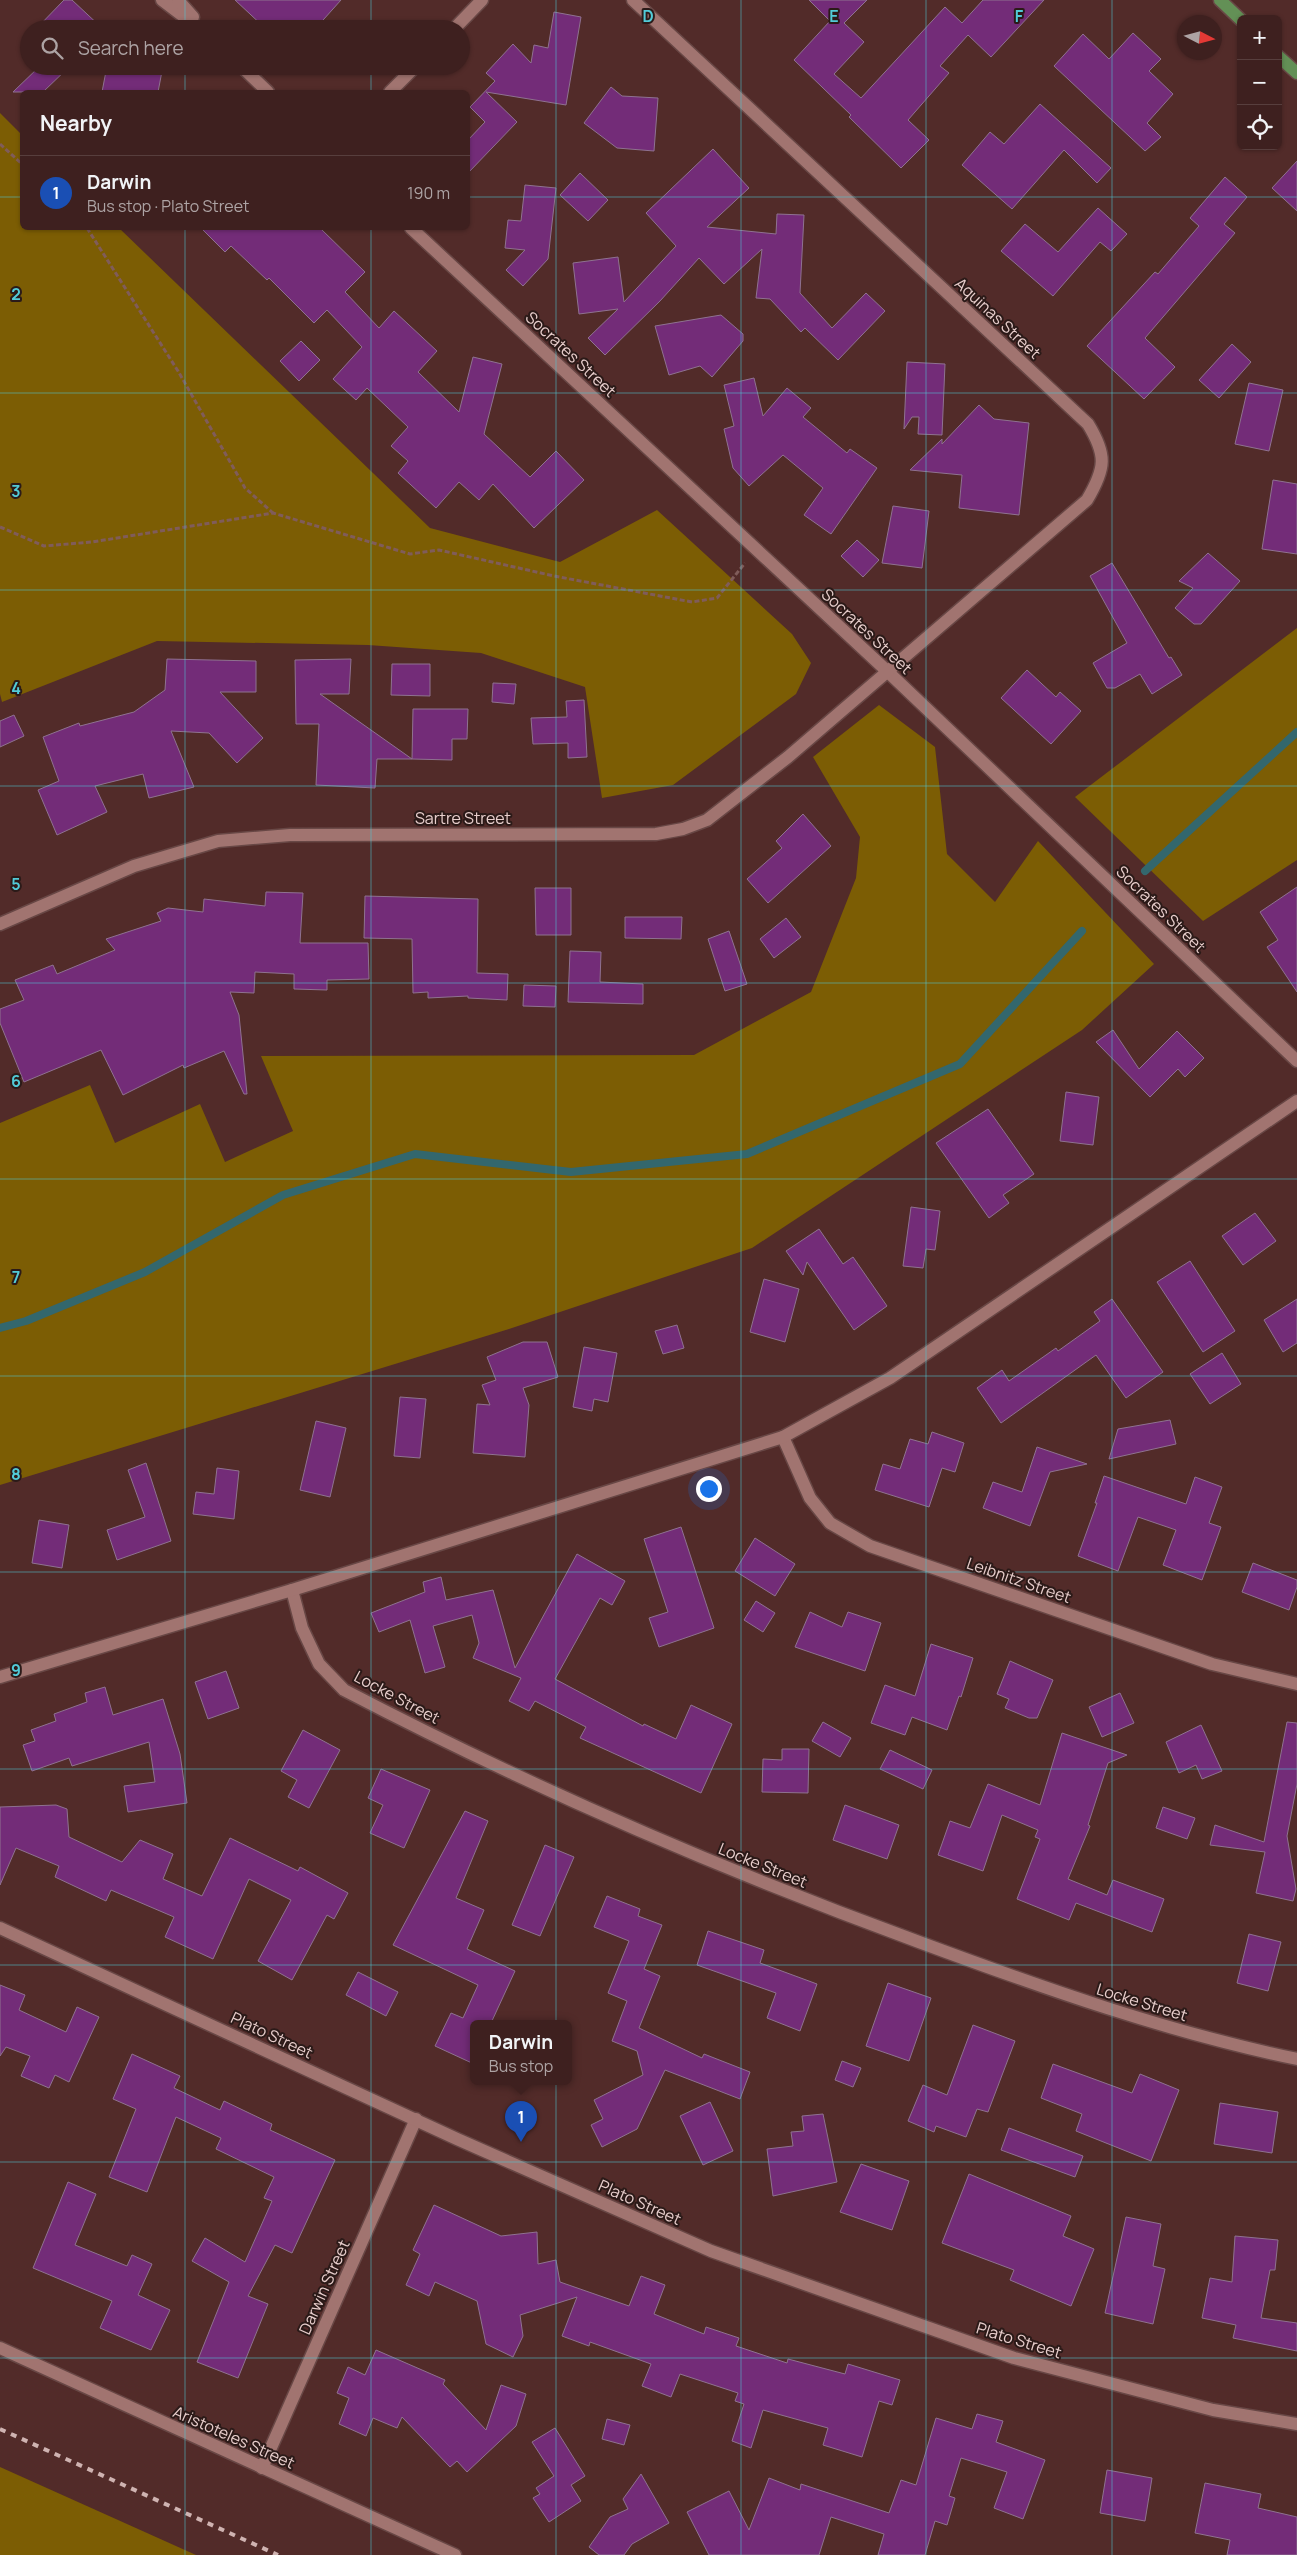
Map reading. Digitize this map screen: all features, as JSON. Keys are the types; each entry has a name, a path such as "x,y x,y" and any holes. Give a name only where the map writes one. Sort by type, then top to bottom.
{"main road":[{"path":"1220,0 1237,16"},
{"path":"1282,60 1297,73"}],"street":[{"path":"162,0 190,20"},
{"path":"178,0 195,20"},
{"path":"463,20 482,0"},
{"name":"Aquinas Street","path":"633,0 1088,424 1100,443 1102,466 1096,485 1087,500 887,671"},
{"path":"250,75 266,90"},
{"path":"392,90 407,75"},
{"name":"Socrates Street","path":"413,230 887,671 1297,1061"},
{"name":"Sartre Street","path":"0,924 134,866 218,841 290,835 656,834 683,829 707,820 781,763 887,671"},
{"path":"0,1677 292,1590 782,1437 890,1378 1297,1101"},
{"name":"Leibnitz Street","path":"782,1437 810,1498 830,1523 870,1546 1212,1664 1297,1684"},
{"name":"Locke Street","path":"292,1590 302,1628 319,1664 344,1690 619,1823 790,1895 1054,1992 1155,2024 1297,2059"},
{"name":"Plato Street","path":"0,1928 457,2139 711,2251 1014,2358 1213,2410 1297,2424"},
{"name":"Darwin Street","path":"262,2468 416,2119"},
{"name":"Aristoteles Street","path":"0,2348 456,2555"}],"path":[{"path":"0,144 20,162"},
{"path":"88,230 178,371 245,488 273,513 410,554 439,550 554,576 692,602 717,598 756,550"},
{"path":"0,527 44,546 92,542 273,513"}],"shaded area":[{"path":"0,113 20,133 20,230 121,230 430,528 560,562 657,510 792,634 811,663 796,694 673,785 602,798 585,687 481,653 368,645 157,641 2,702 0,694"},
{"path":"1297,628 1297,860 1203,921 1075,797"},
{"path":"879,705 935,747 947,854 995,902 1038,841 1154,964 1082,1030 752,1248 509,1329 0,1485 0,1123 90,1085 115,1143 200,1104 225,1162 293,1131 261,1056 694,1055 811,992 856,878 860,837 813,757"},
{"path":"0,2467 196,2555 0,2555"}],"building":[{"path":"64,0 72,0 93,20 45,20"},
{"path":"235,0 341,0 323,20 256,20"},
{"path":"809,0 867,0 844,23 864,42 834,74 861,98 945,7 962,23 983,0 1044,0 991,57 968,35 940,66 949,73 908,120 929,140 901,168 849,117 851,115 794,60 830,21"},
{"path":"554,12 581,17 566,105 486,92 517,122 470,171 470,138 485,122 470,107 495,81 486,73 513,44 531,63 534,45 548,48"},
{"path":"1133,33 1161,59 1149,71 1173,94 1147,123 1161,137 1145,151 1054,66 1083,34 1109,59"},
{"path":"31,75 61,75 45,90 20,90 20,92 13,92"},
{"path":"105,75 161,75 158,90 102,90"},
{"path":"611,87 622,96 658,98 654,151 617,148 584,123"},
{"path":"1040,104 1111,168 1097,183 1064,150 1012,209 962,165 990,132 1004,144"},
{"path":"713,149 749,188 707,227 776,234 777,214 804,215 800,293 832,328 866,293 885,311 838,360 805,328 801,332 770,299 756,298 762,249 724,284 699,258 660,301 605,355 588,338 618,309 579,314 573,263 618,257 624,302 676,246 646,213"},
{"path":"1297,161 1297,211 1272,188"},
{"path":"580,173 608,200 588,221 560,195"},
{"path":"1225,177 1247,197 1224,224 1235,233 1145,338 1175,367 1144,399 1087,346 1155,272 1158,274 1199,226 1190,218"},
{"path":"525,185 556,188 548,259 523,286 506,270 525,250 505,248 508,220 521,221"},
{"path":"1098,208 1127,234 1111,251 1100,242 1053,296 1001,251 1025,224 1058,252"},
{"path":"203,230 322,230 365,272 345,292 379,328 394,311 437,351 418,372 459,412 473,357 502,364 484,434 530,477 556,451 584,480 534,528 493,484 479,500 459,482 436,508 398,473 408,461 391,446 408,427 367,388 356,400 333,379 362,347 327,310 314,323 269,278 267,280 231,246 225,252"},
{"path":"721,315 743,334 743,341 712,377 700,366 669,375 655,326"},
{"path":"301,341 320,360 299,381 280,361"},
{"path":"1232,344 1251,362 1219,398 1199,380"},
{"path":"907,362 945,364 942,435 918,434 919,417 912,417 904,429"},
{"path":"754,378 763,416 787,388 811,408 803,417 847,453 850,449 877,468 831,534 804,515 823,488 783,455 749,486 733,468 724,429 734,426 724,385"},
{"path":"1249,383 1283,390 1269,451 1235,444"},
{"path":"979,405 994,419 1029,423 1019,515 959,508 962,475 910,470 942,439 942,444"},
{"path":"1273,480 1297,484 1297,554 1262,549"},
{"path":"893,506 929,511 922,568 882,563"},
{"path":"857,540 879,560 863,577 841,556"},
{"path":"1208,553 1240,581 1201,624 1194,624 1175,608 1193,588 1179,581"},
{"path":"1112,563 1169,658 1171,657 1182,675 1152,694 1140,674 1115,688 1107,688 1093,663 1127,643 1090,576"},
{"path":"167,659 256,661 256,692 220,692 263,738 237,763 209,733 171,731 194,787 149,798 143,774 95,786 107,812 57,835 38,790 59,781 43,737 79,723 80,726 134,712 165,690"},
{"path":"351,659 349,694 320,694 412,759 377,759 375,788 316,785 319,724 296,724 295,660"},
{"path":"392,664 430,664 430,696 391,695"},
{"path":"1027,670 1056,697 1060,692 1081,711 1051,744 1001,698"},
{"path":"493,683 516,684 514,704 492,702"},
{"path":"584,700 587,757 568,758 568,743 533,744 531,718 567,717 566,701"},
{"path":"413,709 468,709 467,739 452,739 452,760 412,759"},
{"path":"14,715 24,736 0,747 0,721"},
{"path":"803,814 831,846 768,903 747,879 782,848 776,841"},
{"path":"1297,887 1297,992 1267,947 1278,940 1260,912"},
{"path":"535,888 571,888 571,935 536,935"},
{"path":"266,892 303,893 300,943 368,943 369,979 327,980 327,990 294,989 294,974 255,972 254,993 230,992 239,1015 247,1094 244,1094 224,1051 184,1068 183,1065 123,1095 101,1050 24,1082 0,1023 0,1009 24,1000 15,980 53,965 57,974 115,950 106,939 161,921 157,913 168,908 203,912 204,899 265,906"},
{"path":"365,896 478,899 477,973 508,974 507,1000 468,998 468,996 428,998 428,992 413,993 412,939 364,938"},
{"path":"625,917 682,917 681,939 625,938"},
{"path":"786,918 801,937 774,958 760,939"},
{"path":"729,931 747,984 725,991 708,939"},
{"path":"570,951 601,952 600,982 643,984 643,1004 568,1002"},
{"path":"524,985 556,986 555,1007 523,1006"},
{"path":"1113,1030 1139,1069 1177,1031 1204,1058 1185,1077 1178,1069 1150,1097 1096,1042"},
{"path":"1066,1092 1099,1097 1093,1145 1060,1141"},
{"path":"988,1109 1034,1174 1003,1195 1009,1203 989,1218 936,1143"},
{"path":"911,1207 940,1211 935,1250 926,1249 923,1268 903,1266"},
{"path":"1255,1213 1276,1241 1243,1265 1222,1236"},
{"path":"819,1229 843,1264 853,1257 887,1306 854,1330 807,1262 803,1275 786,1251"},
{"path":"1190,1261 1235,1331 1203,1352 1157,1282"},
{"path":"764,1279 799,1289 785,1342 750,1332"},
{"path":"1112,1299 1163,1372 1126,1398 1096,1355 1001,1423 977,1388 1002,1370 1009,1381 1056,1348 1058,1351 1100,1321 1094,1312"},
{"path":"1297,1299 1297,1343 1283,1352 1264,1320"},
{"path":"677,1325 684,1348 663,1354 655,1331"},
{"path":"523,1342 547,1342 558,1377 523,1388 529,1405 525,1457 473,1453 477,1404 490,1405 482,1385 496,1380 487,1357"},
{"path":"584,1347 617,1353 608,1402 594,1399 592,1411 573,1407"},
{"path":"1222,1353 1241,1384 1210,1404 1190,1374"},
{"path":"400,1397 426,1399 420,1458 394,1456"},
{"path":"1170,1420 1176,1444 1109,1459 1118,1429"},
{"path":"316,1421 346,1428 330,1497 300,1490"},
{"path":"932,1432 964,1443 955,1472 942,1468 929,1507 875,1490 883,1464 900,1469 910,1439 928,1444"},
{"path":"1037,1447 1087,1464 1050,1472 1030,1526 983,1508 993,1482 1022,1492"},
{"path":"146,1463 171,1541 117,1560 107,1530 145,1517 128,1470"},
{"path":"217,1468 239,1471 234,1519 193,1514 196,1492 214,1494"},
{"path":"1104,1476 1186,1504 1195,1477 1222,1487 1209,1523 1221,1527 1202,1580 1163,1565 1176,1530 1138,1517 1118,1571 1078,1556 1097,1503 1095,1503"},
{"path":"39,1520 69,1525 62,1568 32,1563"},
{"path":"681,1527 714,1628 659,1647 649,1618 668,1612 644,1539"},
{"path":"755,1538 795,1564 775,1596 735,1571"},
{"path":"577,1554 625,1581 612,1605 600,1598 555,1679 643,1726 644,1724 676,1739 691,1705 732,1724 701,1793 580,1738 586,1727 535,1701 529,1711 509,1701 521,1678 473,1658 479,1643 472,1615 433,1626 445,1667 425,1673 410,1620 379,1632 371,1613 425,1592 423,1582 441,1577 446,1600 493,1590 515,1668"},
{"path":"1253,1563 1297,1580 1297,1587 1289,1610 1242,1592"},
{"path":"756,1601 775,1613 763,1632 744,1620"},
{"path":"810,1612 842,1627 848,1612 881,1623 865,1671 795,1647"},
{"path":"931,1644 973,1658 961,1697 959,1696 947,1730 912,1717 905,1735 871,1723 885,1685 915,1696"},
{"path":"1010,1661 1053,1680 1037,1718 1029,1718 1005,1708 1009,1699 997,1694"},
{"path":"226,1671 239,1708 208,1719 195,1682"},
{"path":"105,1687 113,1715 163,1699 180,1754 187,1803 128,1812 124,1786 155,1782 149,1742 72,1766 69,1758 32,1771 23,1745 35,1741 31,1730 56,1721 54,1714 87,1702 85,1693"},
{"path":"1120,1693 1134,1723 1102,1737 1089,1707"},
{"path":"823,1722 851,1738 840,1757 812,1741"},
{"path":"1287,1722 1297,1723 1297,1784 1287,1836 1296,1889 1293,1901 1256,1893 1265,1852 1210,1845 1215,1825 1264,1842"},
{"path":"1201,1725 1222,1771 1202,1779 1196,1765 1179,1773 1166,1742"},
{"path":"303,1730 340,1750 309,1808 288,1797 297,1780 281,1771"},
{"path":"1062,1733 1127,1755 1108,1763 1088,1825 1090,1826 1068,1879 1107,1895 1113,1880 1164,1899 1152,1932 1076,1903 1069,1920 1017,1899 1040,1839 1035,1837 1038,1830 1002,1815 983,1871 938,1855 950,1821 970,1828 988,1784 1040,1805"},
{"path":"782,1749 809,1749 808,1793 762,1792 763,1759 782,1760"},
{"path":"890,1750 932,1770 923,1789 880,1769"},
{"path":"381,1769 430,1790 404,1848 370,1833 383,1805 368,1798"},
{"path":"56,1805 67,1809 69,1837 122,1862 140,1840 173,1854 163,1879 202,1896 230,1838 298,1871 300,1867 348,1893 334,1919 327,1915 292,1980 258,1961 291,1900 249,1879 213,1959 165,1937 174,1917 111,1890 106,1901 55,1877 59,1866 16,1848 0,1885 0,1807"},
{"path":"845,1805 899,1825 887,1859 833,1840"},
{"path":"1163,1807 1195,1818 1187,1839 1156,1828"},
{"path":"465,1811 488,1821 456,1898 484,1910 467,1949 515,1971 492,2020 470,2020 470,2062 435,2046 451,2013 463,2018 478,1985 393,1945"},
{"path":"545,1845 574,1857 540,1936 512,1925"},
{"path":"607,1896 640,1909 638,1916 662,1925 644,1969 660,1976 639,2028 702,2058 704,2054 750,2072 740,2099 665,2070 637,2129 602,2147 591,2125 603,2119 594,2100 643,2075 637,2051 612,2041 627,2001 608,1993 629,1941 594,1927"},
{"path":"708,1931 764,1950 760,1963 817,1984 800,2031 767,2018 776,1993 697,1965"},
{"path":"1249,1934 1281,1942 1268,1991 1237,1983"},
{"path":"358,1972 398,1992 386,2016 346,1995"},
{"path":"888,1983 931,1998 909,2061 866,2046"},
{"path":"0,1985 25,1995 19,2010 66,2032 77,2007 99,2017 69,2082 55,2075 49,2088 21,2076 30,2056 6,2047 0,2056"},
{"path":"973,2025 1015,2041 988,2112 977,2109 966,2137 936,2126 934,2132 908,2121 923,2085 947,2095"},
{"path":"132,2054 180,2076 174,2088 220,2110 224,2101 272,2124 270,2130 335,2160 292,2253 275,2245 248,2296 268,2304 238,2378 197,2362 229,2282 192,2261 205,2238 245,2262 272,2201 264,2198 274,2177 216,2149 221,2138 176,2117 147,2192 109,2177 136,2109 113,2099"},
{"path":"842,2061 861,2068 853,2087 835,2080"},
{"path":"1053,2064 1132,2093 1140,2074 1179,2090 1151,2161 1076,2131 1082,2114 1041,2098"},
{"path":"710,2102 733,2151 703,2165 680,2116"},
{"path":"1220,2103 1278,2112 1272,2153 1214,2144"},
{"path":"823,2114 837,2182 773,2196 767,2149 793,2146 791,2132 804,2131 802,2116"},
{"path":"1009,2128 1083,2156 1075,2177 1001,2150"},
{"path":"861,2164 909,2181 892,2230 840,2212"},
{"path":"969,2174 1071,2216 1063,2236 1094,2249 1071,2306 1010,2280 1014,2270 942,2243"},
{"path":"68,2182 96,2194 75,2245 127,2266 132,2255 152,2264 138,2295 170,2310 151,2350 100,2328 112,2301 33,2268"},
{"path":"434,2205 501,2236 537,2232 538,2264 556,2260 560,2282 629,2306 641,2276 665,2285 654,2314 704,2334 706,2327 739,2338 736,2346 787,2363 788,2359 845,2374 848,2364 900,2380 892,2405 879,2401 862,2457 823,2445 828,2428 763,2410 751,2448 732,2441 744,2404 735,2401 738,2393 680,2374 671,2397 642,2386 651,2364 590,2342 589,2346 562,2336 577,2297 520,2315 523,2336 513,2357 486,2344 477,2301 435,2282 429,2296 406,2285 420,2254 413,2250"},
{"path":"1126,2217 1161,2224 1153,2266 1165,2269 1153,2324 1105,2313"},
{"path":"1235,2236 1278,2240 1275,2270 1270,2270 1261,2318 1297,2323 1297,2351 1233,2338 1236,2325 1202,2318 1210,2278 1232,2282"},
{"path":"376,2350 445,2380 443,2384 486,2430 501,2385 526,2394 516,2426 467,2472 457,2461 450,2467 402,2417 397,2428 373,2418 366,2436 339,2424 349,2398 337,2393 348,2367 365,2375"},
{"path":"977,2414 1003,2421 996,2442 1045,2460 1023,2519 994,2508 1007,2472 961,2458 949,2496 955,2498 947,2525 935,2521 925,2555 878,2555 884,2534 831,2517 819,2555 709,2555 687,2512 729,2491 749,2530 769,2478 800,2490 801,2484 889,2513 901,2480 916,2485 936,2418 972,2429"},
{"path":"607,2419 630,2425 624,2445 602,2439"},
{"path":"555,2428 585,2476 571,2485 581,2501 549,2522 533,2498 540,2494 536,2488 554,2476 532,2442"},
{"path":"1107,2470 1152,2478 1145,2521 1100,2513"},
{"path":"641,2474 669,2523 632,2544 624,2555 599,2555 589,2547 610,2517 628,2509 623,2499"},
{"path":"1205,2483 1261,2494 1258,2508 1297,2517 1297,2555 1227,2555 1230,2540 1195,2533"}],"waterway":[{"path":"1145,871 1297,732"},
{"path":"0,1328 26,1321 145,1272 283,1195 415,1154 571,1172 747,1154 960,1064 1082,931"}],"railway":[{"path":"0,2429 278,2555"}],"place":[{"name":"Darwin","path":"521,2142"}]}
